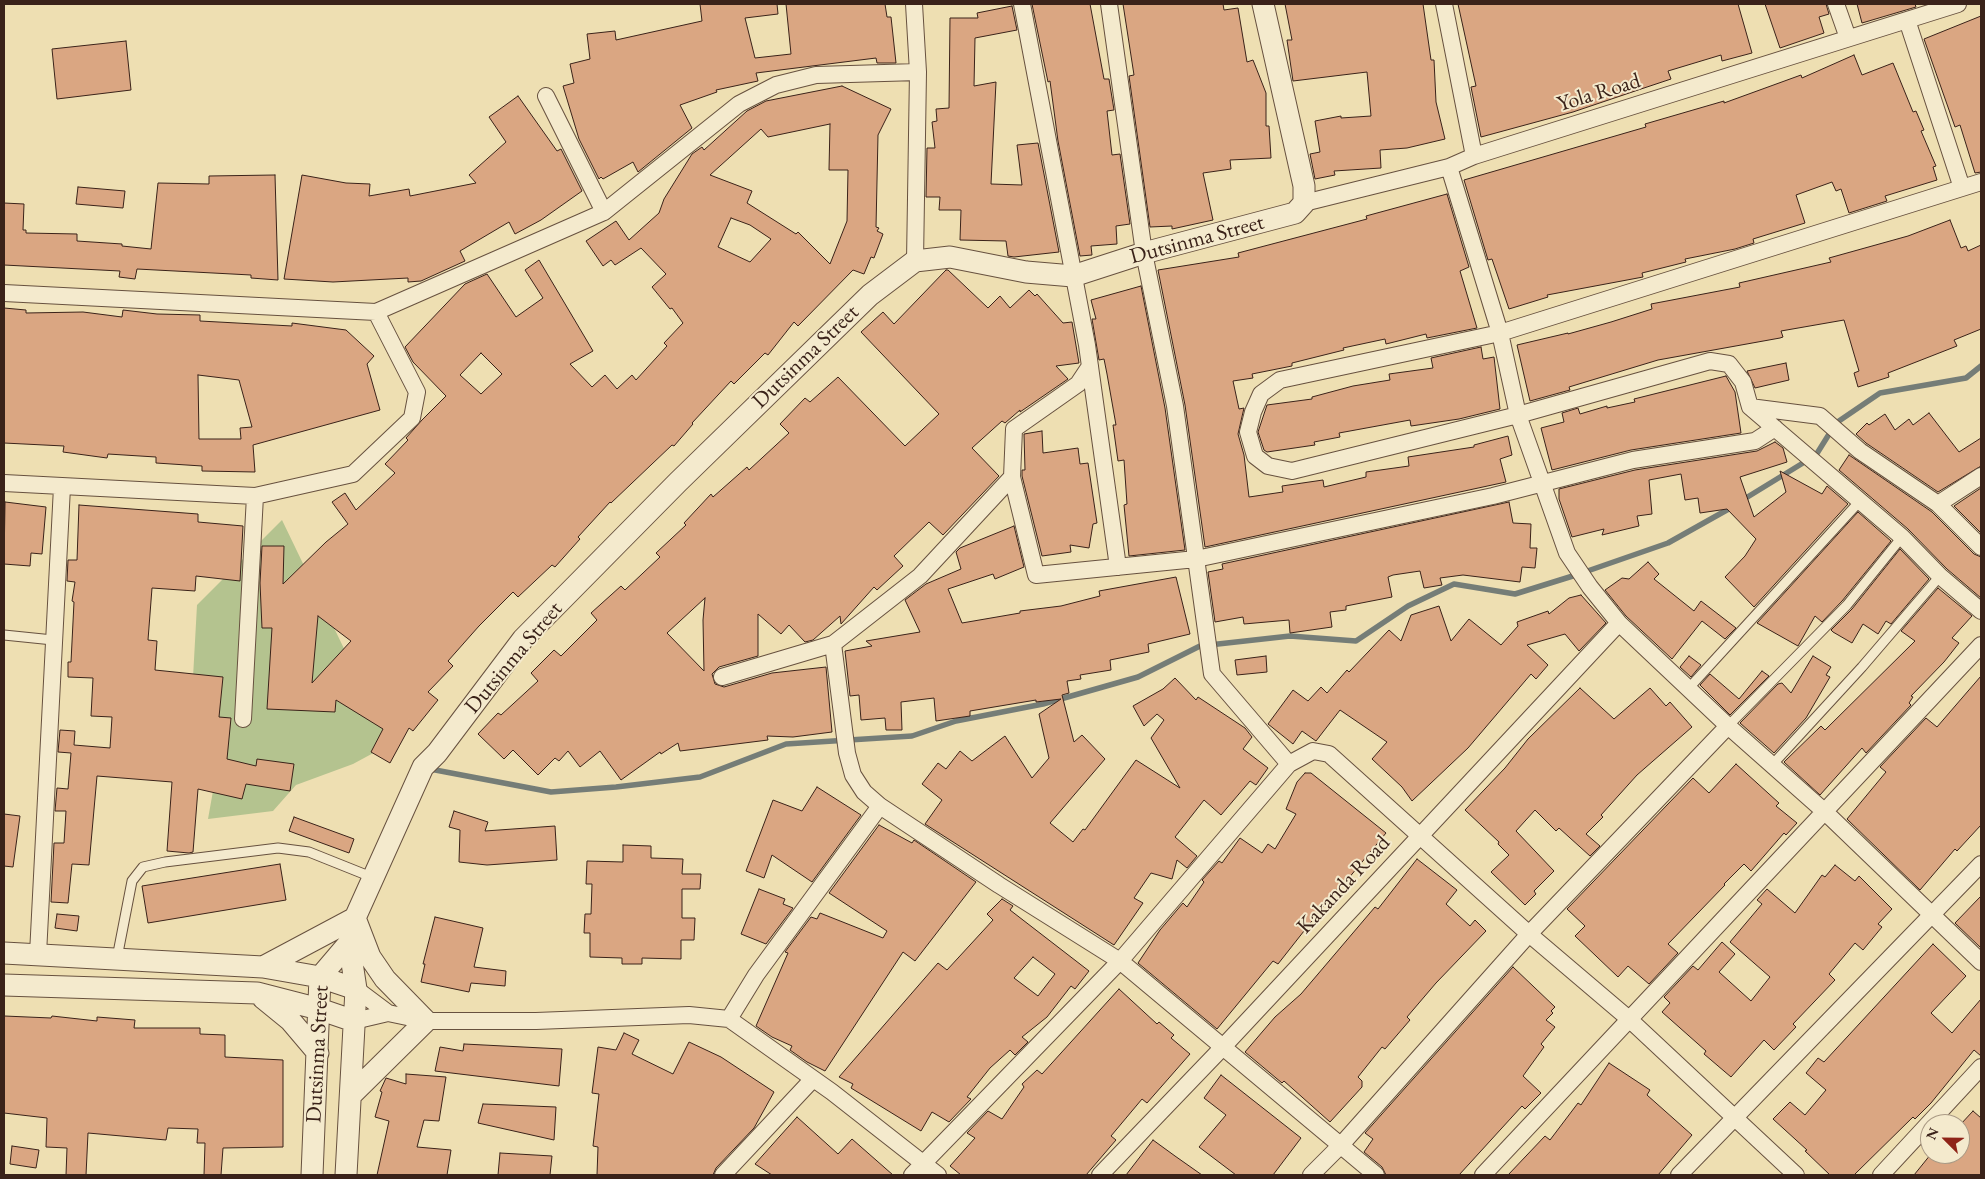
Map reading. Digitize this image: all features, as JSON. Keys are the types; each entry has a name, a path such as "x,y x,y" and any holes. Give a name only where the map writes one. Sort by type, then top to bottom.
{"street":[{"path":"914,4 918,72 916,261"},
{"path":"1022,4 1090,366 1118,567"},
{"path":"1109,4 1144,253 1175,406 1212,674 1289,764"},
{"path":"1263,4 1304,186 1304,204"},
{"path":"1444,4 1474,156"},
{"path":"1836,4 1848,38"},
{"name":"Yola Road","path":"1304,204 1449,167 1474,156 1958,4"},
{"path":"1907,20 1962,188"},
{"path":"4,293 376,312 604,212 739,104 776,85 816,76 918,72"},
{"path":"546,96 604,212"},
{"path":"1449,167 1500,332 1518,415 1567,553 1590,587 1619,623 1728,726 1824,811 1981,962"},
{"path":"1981,182 1500,332 1280,380 1261,394 1253,412 1248,432 1256,456 1268,466 1292,471 1518,415 1710,360 1728,364 1743,382 1750,407 1902,537 1940,576 1981,611"},
{"name":"Dutsinma Street","path":"312,1175 320,977 348,943 355,918 423,767 437,753 524,639 678,482 870,295 916,261 950,257 1026,272 1073,276 1144,253 1294,213 1304,204"},
{"path":"4,483 255,496 353,474 412,418 417,392 376,312"},
{"path":"1090,366 1078,384 1014,429 1012,477 1036,575 1196,559 1493,496 1633,460 1755,441 1775,428"},
{"path":"1750,407 1820,416 1860,451 1938,504 1981,547"},
{"path":"1938,504 1981,476"},
{"path":"722,677 833,644 920,576 1012,477"},
{"path":"38,954 62,487"},
{"path":"244,719 255,496"},
{"name":"Kakanda Road","path":"1100,1175 1222,1048 1619,623"},
{"path":"833,644 847,753 853,776 864,792 880,806 999,885 1120,961 1376,1175"},
{"path":"1484,1175 1628,1019 1981,645"},
{"path":"1311,1175 1341,1145 1529,934 1728,726"},
{"path":"918,1169 1120,961 1289,764 1313,751 1329,754 1529,934 1628,1019 1796,1175"},
{"path":"728,1019 756,975 880,806"},
{"path":"1679,1175 1981,864"},
{"path":"263,967 355,918 370,957 385,979 426,1021"},
{"name":"Dutsinma Street","path":"346,1175 356,989 348,943"},
{"path":"4,953 263,967 320,977 356,989 388,1013 426,1021 536,1021 689,1015 728,1019 812,1080 832,1092 918,1169 938,1175"},
{"path":"4,985 256,993 319,1008 354,1022 388,1013"},
{"path":"256,993 290,1020 318,1053"},
{"path":"351,1095 426,1021"},
{"path":"1881,1175 1981,1066"},
{"path":"723,1175 812,1080"}],"lane":[{"path":"1688,689 1860,501"},
{"path":"1728,726 1847,605 1902,537"},
{"path":"1772,766 1862,667 1940,576"},
{"path":"4,635 53,640"},
{"path":"117,958 132,881 143,867 164,862 278,848 309,852 374,878"}],"green space":[{"path":"282,520 390,744 353,764 296,785 273,811 208,819 213,791 190,732 197,605"}],"building":[{"path":"700,4 777,4 778,14 745,18 755,58 791,54 786,4 885,4 887,17 891,17 896,63 877,63 876,58 756,73 758,81 716,90 717,92 680,105 692,128 638,172 633,162 603,179 601,177 599,179 579,139 563,86 574,83 570,64 590,59 587,34 615,31 616,40 702,21"},
{"path":"1032,4 1090,4 1104,79 1109,79 1114,110 1107,111 1112,155 1120,154 1130,224 1116,226 1117,244 1091,246 1092,255 1080,256 1058,141 1050,81 1048,82"},
{"path":"1123,4 1223,4 1224,10 1238,8 1247,62 1253,60 1266,93 1266,126 1269,126 1271,158 1230,160 1231,169 1203,173 1213,220 1172,229 1172,226 1150,227 1129,76 1134,75"},
{"path":"1285,4 1423,4 1431,60 1434,60 1436,102 1445,139 1407,148 1380,150 1381,168 1334,171 1335,175 1315,179 1310,154 1320,152 1315,121 1341,116 1341,118 1371,116 1367,72 1293,81 1287,40 1292,40"},
{"path":"1458,4 1738,4 1752,53 1722,61 1721,55 1668,71 1671,79 1573,112 1481,137 1471,87 1476,86"},
{"path":"1765,4 1826,4 1829,14 1819,17 1824,33 1780,48"},
{"path":"1857,4 1915,4 1916,7 1862,23"},
{"path":"1012,6 1017,30 975,38 974,86 996,82 991,184 1022,185 1017,145 1038,143 1059,252 1014,257 1008,256 1006,241 960,240 961,210 939,210 940,197 926,197 927,148 935,148 932,122 937,121 936,109 949,108 950,18 978,18 977,13"},
{"path":"1981,16 1981,172 1975,173 1960,125 1955,127 1924,39"},
{"path":"126,41 131,90 57,99 52,49"},
{"path":"1854,55 1862,75 1893,63 1913,112 1916,111 1924,130 1921,131 1936,166 1933,167 1937,180 1885,196 1887,201 1849,213 1841,189 1836,191 1832,182 1796,195 1805,223 1753,239 1754,243 1735,249 1685,259 1686,262 1642,273 1643,277 1547,295 1548,297 1509,309 1492,259 1488,260 1464,180 1646,127 1645,124 1724,101 1724,103 1801,75 1802,78"},
{"path":"842,86 891,109 878,135 876,227 879,228 877,231 883,234 874,258 871,257 864,274 853,270 798,326 794,322 768,355 765,353 734,384 731,381 692,423 674,446 672,445 610,502 578,537 580,539 555,567 552,565 518,597 513,592 479,626 448,661 453,666 428,692 438,700 413,731 409,728 390,763 371,752 383,729 336,700 335,712 267,709 272,628 262,628 260,583 262,546 284,546 283,584 326,542 348,524 332,502 345,493 356,510 395,473 385,464 408,440 406,438 422,420 446,396 413,362 405,347 465,284 487,274 516,317 543,298 525,270 539,260 593,351 570,364 592,387 605,375 617,389 632,375 636,380 667,346 664,343 683,323 652,287 666,274 641,248 615,265 611,260 603,266 586,241 616,221 629,240 659,213 664,199 692,154 702,147 704,150 747,111 766,101","holes":["830,124 829,170 848,170 847,221 830,264 798,232 796,234 747,203 752,191 710,175 761,129 768,137","731,218 750,225 771,239 750,262 718,247","481,353 502,374 481,394 460,375","318,616 351,641 312,683"]},
{"path":"518,96 557,151 561,149 582,191 541,220 515,234 509,222 460,251 465,261 421,281 408,282 408,278 333,282 284,279 302,175 346,183 370,184 369,196 409,189 410,196 476,183 469,175 506,142 489,117"},
{"path":"275,175 278,280 251,278 251,275 137,269 135,279 119,277 120,271 4,265 4,203 24,204 23,230 26,230 26,233 77,234 77,241 122,244 122,246 151,249 158,183 209,184 209,176"},
{"path":"78,187 125,191 123,208 76,204"},
{"path":"1447,194 1469,267 1460,271 1477,328 1427,338 1426,334 1386,344 1385,339 1343,348 1344,350 1292,363 1292,366 1252,374 1253,378 1233,381 1239,409 1244,408 1238,434 1244,455 1249,497 1283,492 1282,486 1323,480 1324,487 1366,477 1366,472 1409,466 1408,457 1474,447 1474,445 1508,436 1512,455 1500,459 1506,482 1205,547 1185,405 1158,270 1239,257 1238,253 1367,219 1366,216"},
{"path":"1950,220 1961,248 1966,246 1968,251 1981,245 1981,329 1954,340 1957,346 1888,373 1889,377 1858,387 1854,373 1859,371 1844,320 1781,331 1783,337 1780,338 1658,360 1569,387 1570,390 1530,401 1517,345 1611,322 1652,309 1651,304 1740,287 1739,283 1831,262 1829,258 1908,236"},
{"path":"948,270 988,308 1000,296 1010,308 1029,290 1035,296 1037,294 1063,323 1072,322 1079,363 1056,366 1068,379 1020,412 1020,410 1005,423 1002,421 972,448 999,476 943,535 929,522 894,556 903,566 877,590 874,587 841,624 840,616 813,640 805,642 789,625 781,634 758,614 758,656 719,667 712,674 715,684 724,687 772,673 826,667 832,732 793,737 767,736 768,740 680,751 678,743 661,754 660,752 621,780 600,751 580,767 568,751 559,761 555,758 538,775 513,750 504,759 478,734 498,713 501,715 538,681 531,673 554,650 561,656 597,620 591,613 621,586 625,590 660,557 656,553 686,525 684,523 711,494 713,497 747,467 749,470 789,433 780,424 805,398 810,402 838,377 905,446 939,414 861,332 883,312 894,324","holes":["705,598 703,620 704,671 667,633"]},
{"path":"1141,286 1165,408 1185,550 1129,556 1124,505 1127,504 1124,460 1118,461 1113,425 1116,425 1104,359 1099,360 1092,319 1096,319 1091,300"},
{"path":"4,308 26,310 26,313 83,312 122,317 123,310 157,314 200,315 200,321 292,326 292,323 346,330 374,356 367,364 380,410 253,445 255,472 202,471 202,466 156,463 156,457 108,454 107,458 63,452 64,446 4,443","holes":["198,375 239,380 252,427 240,428 241,439 199,439"]},
{"path":"1481,347 1483,359 1494,357 1500,409 1459,419 1411,426 1410,420 1339,433 1340,437 1314,442 1315,445 1267,452 1264,450 1258,432 1267,405 1312,399 1312,397 1353,386 1390,380 1389,374 1433,368 1431,358"},
{"path":"1786,363 1789,380 1755,388 1747,371"},
{"path":"1726,376 1735,392 1741,433 1631,450 1552,470 1541,428 1564,422 1562,413 1578,408 1580,414 1607,406 1607,408 1635,402 1634,399"},
{"path":"1929,413 1959,452 1981,438 1981,466 1938,492 1866,443 1856,434 1867,423 1869,425 1885,414 1895,430 1909,419 1913,425"},
{"path":"1042,431 1043,453 1078,448 1080,464 1088,463 1097,523 1093,524 1089,548 1070,545 1071,552 1042,556 1022,470 1025,470 1024,434"},
{"path":"1775,442 1783,448 1787,462 1740,477 1754,517 1786,492 1780,471 1822,494 1827,486 1848,504 1754,607 1725,577 1745,556 1756,539 1727,509 1700,513 1698,498 1685,500 1681,474 1649,480 1652,514 1637,516 1639,526 1602,535 1604,529 1572,537 1559,499 1559,489 1635,470 1757,451"},
{"path":"1849,455 1932,512 1974,554 1981,557 1981,598 1947,569 1908,529 1839,470"},
{"path":"1981,488 1981,533 1954,506"},
{"path":"5,502 46,507 42,554 31,553 30,566 4,564"},
{"path":"1509,502 1513,523 1531,524 1530,548 1537,548 1535,568 1522,567 1520,582 1463,575 1440,578 1442,585 1424,588 1420,571 1388,577 1392,597 1346,606 1346,610 1330,612 1332,627 1290,633 1289,620 1244,624 1243,617 1215,622 1208,572 1223,569 1222,564"},
{"path":"79,505 198,514 198,522 243,526 240,581 196,576 195,591 152,588 148,640 157,641 155,670 223,677 219,717 231,718 227,759 256,766 257,759 294,764 290,791 246,784 242,799 198,789 193,852 189,853 167,851 172,782 97,776 89,865 72,864 68,903 51,902 54,843 64,843 66,811 55,811 57,788 68,789 71,753 58,752 60,730 75,731 74,745 110,748 112,717 91,716 93,678 68,677 68,662 71,662 74,602 72,601 75,582 67,581 68,560 77,560"},
{"path":"1858,512 1891,541 1842,601 1822,622 1815,616 1798,646 1757,623"},
{"path":"1014,526 1024,567 995,579 993,574 948,589 962,623 1020,613 1020,611 1061,606 1100,596 1099,591 1176,577 1190,634 1148,644 1149,652 1110,660 1111,670 1080,675 1081,679 1067,681 1069,693 1062,695 1074,742 1082,735 1105,759 1050,823 1073,842 1083,829 1085,830 1136,760 1180,788 1151,738 1164,720 1157,714 1144,726 1133,706 1163,689 1175,678 1196,700 1198,697 1245,728 1252,737 1243,749 1268,768 1256,785 1250,781 1221,815 1204,800 1175,837 1197,856 1187,868 1177,860 1172,879 1151,873 1134,898 1143,903 1114,945 925,824 942,800 922,784 938,763 946,769 960,751 972,761 1005,736 1032,778 1049,758 1039,714 1061,699 1036,702 1036,700 970,711 970,716 936,721 934,698 901,702 902,730 886,730 885,718 861,720 859,695 850,696 845,651 872,646 866,641 920,632 905,600 926,584 961,569 956,552 960,548"},
{"path":"1900,549 1929,579 1891,624 1886,621 1878,634 1863,624 1852,643 1833,632 1831,630 1852,609"},
{"path":"1648,562 1659,574 1654,579 1694,611 1701,601 1736,628 1725,639 1702,621 1672,659 1626,616 1605,590 1622,578 1629,579"},
{"path":"1938,588 1972,616 1952,638 1959,643 1944,662 1911,696 1913,697 1909,703 1911,705 1866,753 1862,748 1820,795 1784,762 1821,726 1825,730 1915,641 1901,631"},
{"path":"1581,595 1606,623 1579,651 1565,634 1527,645 1548,665 1536,679 1531,674 1468,748 1412,801 1402,787 1372,759 1387,742 1340,710 1316,741 1302,731 1293,744 1268,724 1293,690 1308,701 1321,687 1327,693 1347,670 1349,672 1389,630 1401,641 1411,615 1439,606 1451,641 1469,619 1501,645 1518,626 1517,622 1548,611 1549,614 1569,598"},
{"path":"1266,656 1267,672 1237,675 1235,660"},
{"path":"1689,656 1701,665 1691,677 1680,667"},
{"path":"1813,656 1831,667 1826,675 1830,677 1806,718 1774,753 1740,723 1778,684 1782,683 1791,693"},
{"path":"1762,671 1769,676 1730,715 1700,685 1710,674 1739,699"},
{"path":"1981,676 1981,825 1957,851 1955,849 1920,890 1847,819 1886,772 1880,767 1926,718 1937,727"},
{"path":"1580,688 1614,719 1650,688 1666,706 1670,702 1692,727 1637,775 1601,815 1603,817 1586,834 1600,846 1590,856 1559,828 1556,831 1535,810 1516,831 1554,871 1534,891 1536,894 1525,905 1491,872 1509,855 1498,844 1499,842 1465,810 1505,768 1528,739"},
{"path":"1736,764 1779,803 1776,806 1797,823 1786,835 1784,833 1751,871 1744,864 1668,944 1678,953 1649,984 1628,966 1618,977 1575,936 1585,926 1567,909 1693,778 1709,793"},
{"path":"1305,773 1311,773 1386,833 1343,885 1341,884 1278,964 1273,961 1217,1029 1138,963 1160,930 1183,903 1187,907 1204,882 1202,880 1219,861 1222,863 1240,838 1262,853 1268,844 1275,849 1296,814 1286,809 1297,782"},
{"path":"817,787 861,815 812,882 772,855 764,878 746,871 773,800 802,811"},
{"path":"454,811 488,822 485,831 555,826 557,860 487,865 459,862 460,830 449,827"},
{"path":"4,814 20,816 13,867 4,866"},
{"path":"294,817 354,839 349,853 289,831"},
{"path":"879,825 912,843 914,840 976,882 915,961 903,952 825,1071 807,1062 790,1050 792,1046 772,1037 756,1026 788,953 785,952 811,917 817,919 820,913 883,938 887,931 829,893"},
{"path":"623,845 651,846 651,858 683,859 682,874 701,874 700,889 682,889 682,918 695,918 694,940 681,940 681,959 642,958 642,964 622,964 622,958 590,957 590,933 584,933 585,914 591,914 592,884 586,884 587,861 623,862"},
{"path":"1417,859 1457,890 1446,904 1470,926 1475,920 1486,931 1436,983 1407,1017 1410,1020 1385,1049 1382,1047 1358,1077 1362,1081 1362,1087 1330,1122 1284,1081 1282,1083 1245,1052 1275,1017 1301,994 1375,907 1378,909"},
{"path":"280,864 286,900 148,923 142,886"},
{"path":"1835,865 1855,881 1859,876 1892,909 1878,924 1882,927 1863,950 1855,943 1829,974 1835,980 1793,1024 1796,1027 1774,1050 1764,1040 1731,1077 1704,1054 1706,1051 1662,1012 1670,1003 1664,997 1693,966 1698,970 1722,942 1735,954 1719,972 1751,1001 1770,977 1730,942 1762,904 1757,900 1767,889 1795,913 1822,875 1825,877"},
{"path":"759,889 785,899 783,904 793,908 766,944 741,934"},
{"path":"1981,896 1981,948 1955,923"},
{"path":"1002,899 1013,906 1010,910 1089,971 1075,989 1071,986 1047,1017 1022,1037 1028,1042 1015,1055 1010,1050 990,1068 967,1097 971,1099 949,1122 932,1112 921,1131 851,1088 853,1084 839,1077 938,963 947,970 993,920 987,914","holes":["1033,957 1055,974 1038,996 1014,978"]},
{"path":"57,914 79,916 77,931 55,928"},
{"path":"435,917 483,928 474,967 506,971 505,986 471,983 469,992 421,982 425,964 423,964"},
{"path":"1933,944 1966,976 1931,1013 1952,1033 1981,999 1981,1056 1974,1050 1931,1103 1915,1119 1913,1117 1854,1175 1830,1175 1805,1151 1807,1150 1773,1119 1790,1102 1805,1115 1826,1090 1806,1073 1818,1058 1824,1062"},
{"path":"1513,967 1555,1007 1551,1011 1553,1013 1546,1020 1555,1027 1541,1044 1544,1047 1523,1076 1541,1093 1525,1109 1522,1106 1459,1175 1386,1175 1382,1167 1364,1152 1373,1139 1365,1133"},
{"path":"1119,989 1157,1024 1159,1022 1174,1035 1171,1038 1190,1054 1147,1103 1142,1099 1111,1136 1116,1140 1086,1175 961,1175 950,1166 975,1138 967,1133 988,1111 1002,1119 1024,1087 1022,1084 1037,1070 1042,1074"},
{"path":"4,1016 51,1018 52,1016 97,1021 97,1017 135,1020 134,1028 200,1028 200,1034 225,1035 225,1057 283,1060 283,1147 223,1148 221,1175 204,1175 205,1143 197,1143 198,1129 168,1128 166,1140 88,1133 86,1175 66,1175 67,1148 46,1147 47,1118 4,1113"},
{"path":"624,1033 639,1040 632,1054 673,1074 689,1042 721,1057 774,1092 754,1128 716,1168 713,1175 597,1175 598,1147 593,1146 599,1094 592,1093 598,1047 616,1050"},
{"path":"464,1044 562,1049 559,1086 435,1071 440,1047 463,1051"},
{"path":"1609,1063 1650,1090 1647,1095 1692,1135 1658,1175 1508,1175 1545,1136 1550,1140 1578,1103 1581,1105"},
{"path":"406,1074 446,1077 439,1121 424,1120 417,1147 451,1150 447,1175 377,1175 389,1121 375,1117 382,1092 380,1091 386,1078 406,1084"},
{"path":"1221,1075 1301,1138 1273,1175 1236,1175 1199,1147 1226,1115 1204,1098"},
{"path":"483,1104 556,1107 554,1140 478,1123"},
{"path":"1973,1111 1981,1118 1981,1175 1914,1175 1923,1164 1970,1164 1970,1114"},
{"path":"797,1117 838,1154 852,1139 893,1175 772,1175 755,1164"},
{"path":"1153,1140 1175,1156 1202,1175 1126,1175"},
{"path":"12,1146 39,1150 36,1168 10,1164"},
{"path":"500,1153 552,1156 550,1175 498,1175"}],"waterway":[{"path":"1741,501 1816,455 1836,423 1880,393 1966,378 1981,366"},
{"path":"430,769 551,792 616,787 700,777 786,744 912,736 956,721 1043,704 1138,677 1200,646 1290,636 1356,641 1408,606 1454,584 1515,594 1668,543 1734,506"}]}
